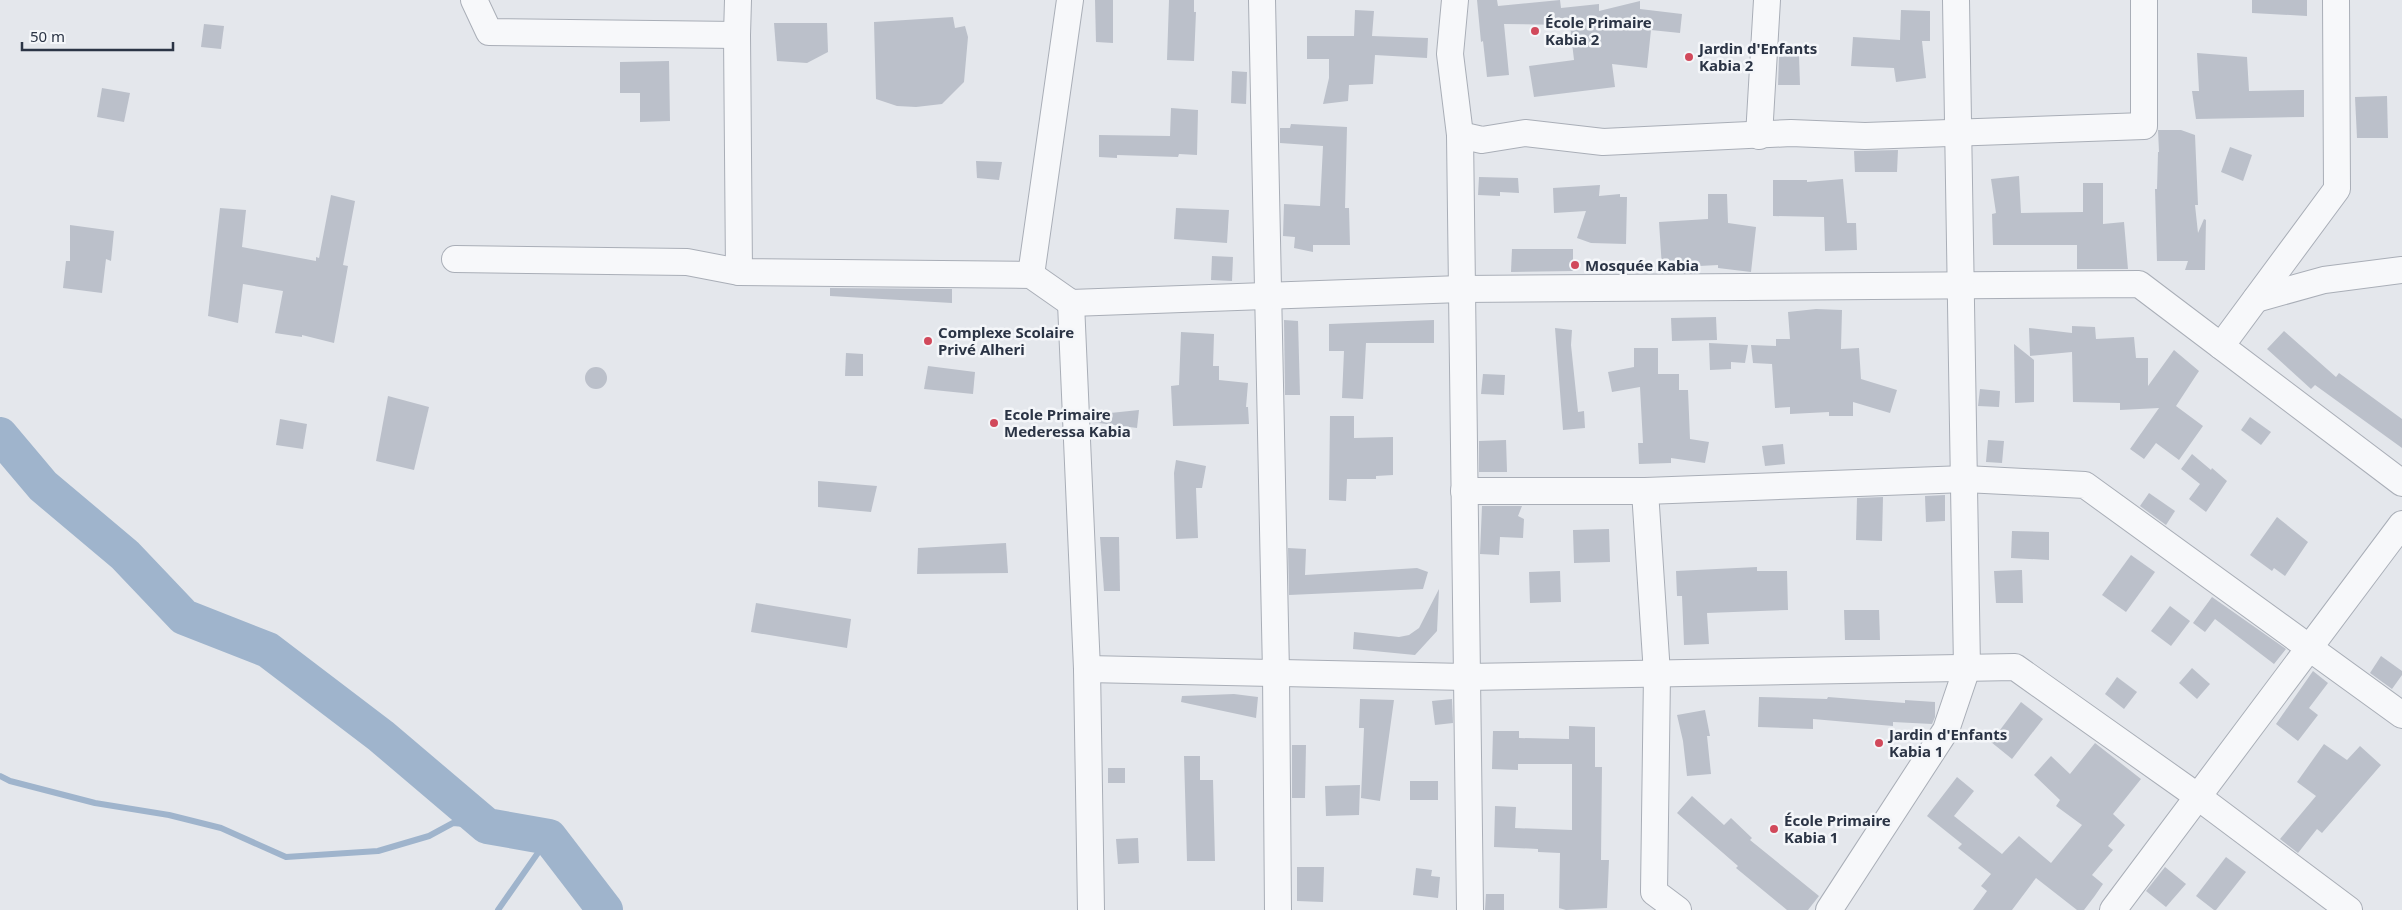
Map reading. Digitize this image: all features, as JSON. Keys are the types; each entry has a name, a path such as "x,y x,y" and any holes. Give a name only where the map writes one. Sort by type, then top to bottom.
{"street":[{"path":"474,0 490,32 737,35"},
{"path":"738,0 739,272"},
{"path":"1031,275 1070,0"},
{"path":"1262,0 1276,673 1278,910"},
{"path":"1455,0 1450,54 1460,135 1470,910"},
{"path":"1759,136 1767,0"},
{"path":"1829,910 1946,730 1967,668 1956,0"},
{"path":"1460,135 1482,140 1525,134 1603,142 1791,133 1865,136 1958,131 2144,126 2144,0"},
{"path":"2221,346 2337,189 2336,0"},
{"path":"454,259 687,262 739,272 1031,275 1071,303 1461,289 2138,284 2402,482"},
{"path":"2256,298 2324,280 2402,270"},
{"path":"1071,303 1087,668 1091,910"},
{"path":"1464,492 1645,491 1965,479 2084,485 2402,716"},
{"path":"1645,491 1657,674 1654,892 1678,910"},
{"path":"2113,910 2402,524"},
{"path":"1087,668 1466,677 2015,667 2197,796 2338,907"}],"building":[{"path":"1095,0 1113,0 1113,43 1096,42"},
{"path":"1169,0 1194,0 1194,12 1196,12 1194,61 1167,60"},
{"path":"1477,0 1497,0 1498,6 1560,0 1561,8 1599,4 1599,11 1640,1 1640,9 1682,14 1680,33 1651,30 1647,68 1612,64 1615,87 1534,97 1529,66 1574,60 1570,25 1504,24 1509,75 1487,77"},
{"path":"2252,0 2307,0 2307,16 2252,13"},
{"path":"1355,10 1374,11 1372,36 1428,38 1427,58 1375,55 1373,84 1349,85 1348,101 1323,104 1329,78 1329,59 1307,59 1307,36 1354,36"},
{"path":"1901,10 1930,11 1930,41 1922,41 1926,78 1896,82 1894,68 1851,66 1853,37 1900,40"},
{"path":"953,17 955,28 965,26 968,37 964,82 942,104 916,107 897,106 876,99 874,22"},
{"path":"774,23 827,23 828,52 807,63 777,61"},
{"path":"204,24 224,26 221,49 201,47"},
{"path":"2197,53 2247,57 2249,91 2304,90 2304,117 2196,119 2192,91 2199,91"},
{"path":"1799,56 1800,85 1778,85 1779,57"},
{"path":"669,61 670,121 640,122 640,93 620,93 620,62"},
{"path":"1232,71 1247,72 1246,104 1231,103"},
{"path":"102,88 130,93 124,122 97,117"},
{"path":"2387,96 2388,138 2357,138 2355,97"},
{"path":"1171,108 1198,110 1197,155 1179,154 1178,157 1117,155 1117,158 1099,157 1099,135 1170,136"},
{"path":"1291,124 1347,127 1345,208 1349,208 1350,245 1313,245 1313,252 1294,248 1295,237 1283,236 1284,204 1320,206 1323,146 1280,143 1280,128 1290,128"},
{"path":"2158,130 2181,130 2195,135 2198,205 2195,205 2198,233 2204,219 2206,220 2205,270 2185,270 2188,261 2157,261 2155,189 2157,189 2159,152"},
{"path":"2230,147 2252,155 2243,181 2221,172"},
{"path":"1898,150 1897,172 1855,172 1854,151"},
{"path":"976,161 1002,162 999,180 977,178"},
{"path":"2019,176 2021,213 2083,212 2083,183 2103,183 2103,224 2124,222 2128,269 2077,269 2077,245 1993,245 1992,214 1996,213 1991,179"},
{"path":"1479,177 1518,178 1519,193 1500,192 1500,196 1478,195"},
{"path":"1843,179 1847,223 1856,223 1857,250 1825,251 1824,217 1773,216 1773,180 1807,180 1807,182"},
{"path":"1600,185 1599,196 1620,194 1620,197 1627,197 1626,244 1591,243 1577,238 1586,211 1554,213 1553,188"},
{"path":"1708,194 1727,194 1728,223 1756,227 1751,272 1718,268 1718,265 1662,268 1659,222 1708,219"},
{"path":"331,195 355,201 343,265 348,266 334,343 302,335 302,337 275,333 283,291 243,284 238,323 208,316 220,208 246,210 242,247 316,261 316,257 319,258"},
{"path":"1176,208 1229,210 1227,243 1174,239"},
{"path":"70,225 114,231 111,261 106,259 102,293 63,288 66,261 70,261"},
{"path":"1512,249 1573,249 1573,271 1511,272"},
{"path":"1212,256 1233,257 1232,281 1211,280"},
{"path":"830,288 952,289 952,303 830,296"},
{"path":"1816,309 1842,310 1841,349 1859,348 1861,379 1897,390 1890,413 1853,402 1853,416 1829,416 1829,412 1790,414 1790,407 1775,408 1772,364 1753,363 1751,345 1776,346 1776,339 1790,339 1788,312"},
{"path":"1716,317 1717,340 1672,341 1671,318"},
{"path":"1284,320 1298,321 1300,395 1285,395"},
{"path":"1434,320 1434,343 1366,343 1363,399 1342,398 1344,351 1329,351 1329,324"},
{"path":"2072,326 2095,327 2096,339 2134,337 2136,358 2148,358 2148,386 2174,350 2199,371 2176,406 2203,426 2179,460 2156,443 2144,459 2130,449 2159,408 2120,410 2120,403 2073,402 2072,352 2030,356 2029,328 2072,333"},
{"path":"1555,328 1572,330 1571,345 1578,412 1584,411 1585,428 1563,430"},
{"path":"2284,331 2336,377 2339,373 2402,419 2402,448 2315,385 2311,389 2267,349"},
{"path":"1181,332 1214,334 1213,366 1219,366 1219,380 1248,383 1246,407 1248,407 1249,424 1173,426 1171,386 1179,385"},
{"path":"1709,343 1748,345 1745,363 1731,362 1731,369 1710,370"},
{"path":"2014,344 2034,360 2034,402 2015,403"},
{"path":"1634,348 1658,348 1658,374 1679,374 1679,390 1688,390 1690,439 1709,442 1705,463 1671,458 1671,463 1639,464 1638,443 1643,443 1640,387 1612,392 1608,372 1634,367"},
{"path":"846,353 863,354 863,376 845,376"},
{"path":"928,366 975,372 973,394 924,389"},
{"path":"596,367 604,370 607,378 604,386 596,389 588,386 585,378 588,370"},
{"path":"1483,374 1505,375 1504,395 1481,394"},
{"path":"1980,389 2000,391 1999,407 1978,406"},
{"path":"388,396 429,407 414,470 376,461"},
{"path":"1139,410 1137,428 1091,422 1091,415"},
{"path":"1330,416 1354,416 1354,438 1393,437 1393,475 1376,476 1376,479 1347,479 1346,501 1329,500"},
{"path":"2250,417 2271,432 2261,445 2241,430"},
{"path":"280,419 307,424 303,449 276,445"},
{"path":"1506,440 1507,472 1479,472 1479,441"},
{"path":"1988,440 2004,441 2002,463 1986,462"},
{"path":"1783,444 1785,464 1765,466 1762,446"},
{"path":"2192,454 2227,481 2206,512 2189,499 2200,484 2181,469"},
{"path":"1176,460 1206,466 1202,488 1196,488 1198,538 1176,539 1174,473"},
{"path":"818,481 877,486 871,512 818,507"},
{"path":"2149,493 2175,511 2166,525 2140,506"},
{"path":"1945,495 1945,521 1926,522 1925,496"},
{"path":"1883,497 1882,541 1856,540 1857,498"},
{"path":"1482,506 1522,506 1518,516 1524,519 1523,538 1500,537 1499,555 1480,554"},
{"path":"2277,517 2308,542 2285,576 2274,568 2272,571 2250,555"},
{"path":"1609,529 1610,562 1574,563 1573,530"},
{"path":"2012,531 2049,532 2049,560 2011,558"},
{"path":"1100,537 1119,537 1120,591 1104,591"},
{"path":"1006,543 1008,573 917,574 918,548"},
{"path":"1288,548 1306,549 1305,575 1417,568 1428,572 1423,589 1289,595"},
{"path":"2131,555 2155,572 2126,612 2102,595"},
{"path":"1757,567 1757,571 1787,571 1788,610 1707,613 1709,644 1684,645 1682,596 1677,596 1676,571"},
{"path":"2022,570 2023,603 1996,603 1994,571"},
{"path":"1560,571 1561,602 1530,603 1529,572"},
{"path":"1439,589 1437,631 1415,655 1353,649 1354,632 1399,637 1409,635 1419,628"},
{"path":"2212,597 2286,649 2274,664 2215,619 2205,632 2193,623"},
{"path":"756,603 851,619 847,648 751,632"},
{"path":"2170,606 2190,621 2171,646 2151,631"},
{"path":"1844,610 1879,610 1880,640 1845,640"},
{"path":"2381,656 2402,671 2402,675 2392,689 2370,673"},
{"path":"2192,668 2210,684 2197,699 2179,683"},
{"path":"2313,671 2328,683 2309,708 2318,715 2298,741 2276,724"},
{"path":"2117,677 2137,692 2124,709 2105,694"},
{"path":"1234,694 1258,697 1256,718 1181,702 1182,696"},
{"path":"1759,697 1827,699 1828,697 1905,703 1905,700 1935,702 1935,717 1932,724 1893,722 1893,726 1813,719 1813,729 1758,727"},
{"path":"1360,699 1394,700 1380,801 1361,798 1364,728 1359,728"},
{"path":"1452,699 1453,723 1435,725 1432,701"},
{"path":"2021,702 2043,719 2012,759 1991,742"},
{"path":"1705,710 1710,736 1707,736 1711,774 1687,776 1683,741 1677,715"},
{"path":"1569,726 1595,727 1595,767 1602,767 1601,860 1609,860 1607,908 1566,910 1559,908 1560,853 1538,852 1538,849 1494,847 1495,806 1516,807 1515,828 1572,830 1572,764 1518,764 1518,770 1492,769 1493,731 1519,731 1519,738 1569,739"},
{"path":"2095,743 2141,779 2113,814 2125,825 2108,846 2113,850 2092,875 2103,884 2094,897 2084,910 2077,910 2036,878 2012,910 1973,910 1987,891 1981,886 1991,874 1958,848 1962,844 1927,816 1957,777 1974,791 1954,816 2002,854 2019,836 2051,863 2082,825 2056,806 2060,800 2034,775 2051,756 2070,774"},
{"path":"2324,744 2347,760 2360,746 2381,765 2322,833 2317,829 2298,853 2280,839 2316,796 2297,782"},
{"path":"1292,745 1306,745 1305,798 1292,798"},
{"path":"1184,756 1200,756 1200,780 1213,780 1215,861 1187,861"},
{"path":"1108,768 1125,768 1125,783 1108,783"},
{"path":"1410,781 1438,781 1438,800 1410,800"},
{"path":"1360,785 1359,815 1326,816 1325,786"},
{"path":"1692,796 1724,825 1731,818 1752,838 1750,840 1819,896 1808,910 1787,910 1736,868 1738,866 1677,813"},
{"path":"1138,838 1139,863 1118,864 1116,839"},
{"path":"2226,857 2246,872 2216,910 2214,910 2196,896"},
{"path":"1297,867 1324,867 1323,902 1297,901"},
{"path":"2165,867 2186,884 2166,907 2146,891"},
{"path":"1416,868 1432,870 1431,876 1440,877 1438,898 1413,895"},
{"path":"1486,894 1504,894 1504,910 1485,910"}],"waterway":[{"path":"0,435 43,486 125,555 184,617 268,650 381,736 487,826 549,837 605,910"},
{"path":"0,776 10,781 95,803 169,815 221,828 286,857 378,851 429,836 453,823 487,826"},
{"path":"498,910 549,837"}],"place":[{"name":"École Primaire Kabia 2","path":"1535,31"},
{"name":"Jardin d'Enfants Kabia 2","path":"1689,57"},
{"name":"Mosquée Kabia","path":"1575,265"},
{"name":"Complexe Scolaire Privé Alheri","path":"928,341"},
{"name":"Ecole Primaire Mederessa Kabia","path":"994,423"},
{"name":"Jardin d'Enfants Kabia 1","path":"1879,743"},
{"name":"École Primaire Kabia 1","path":"1774,829"}]}
